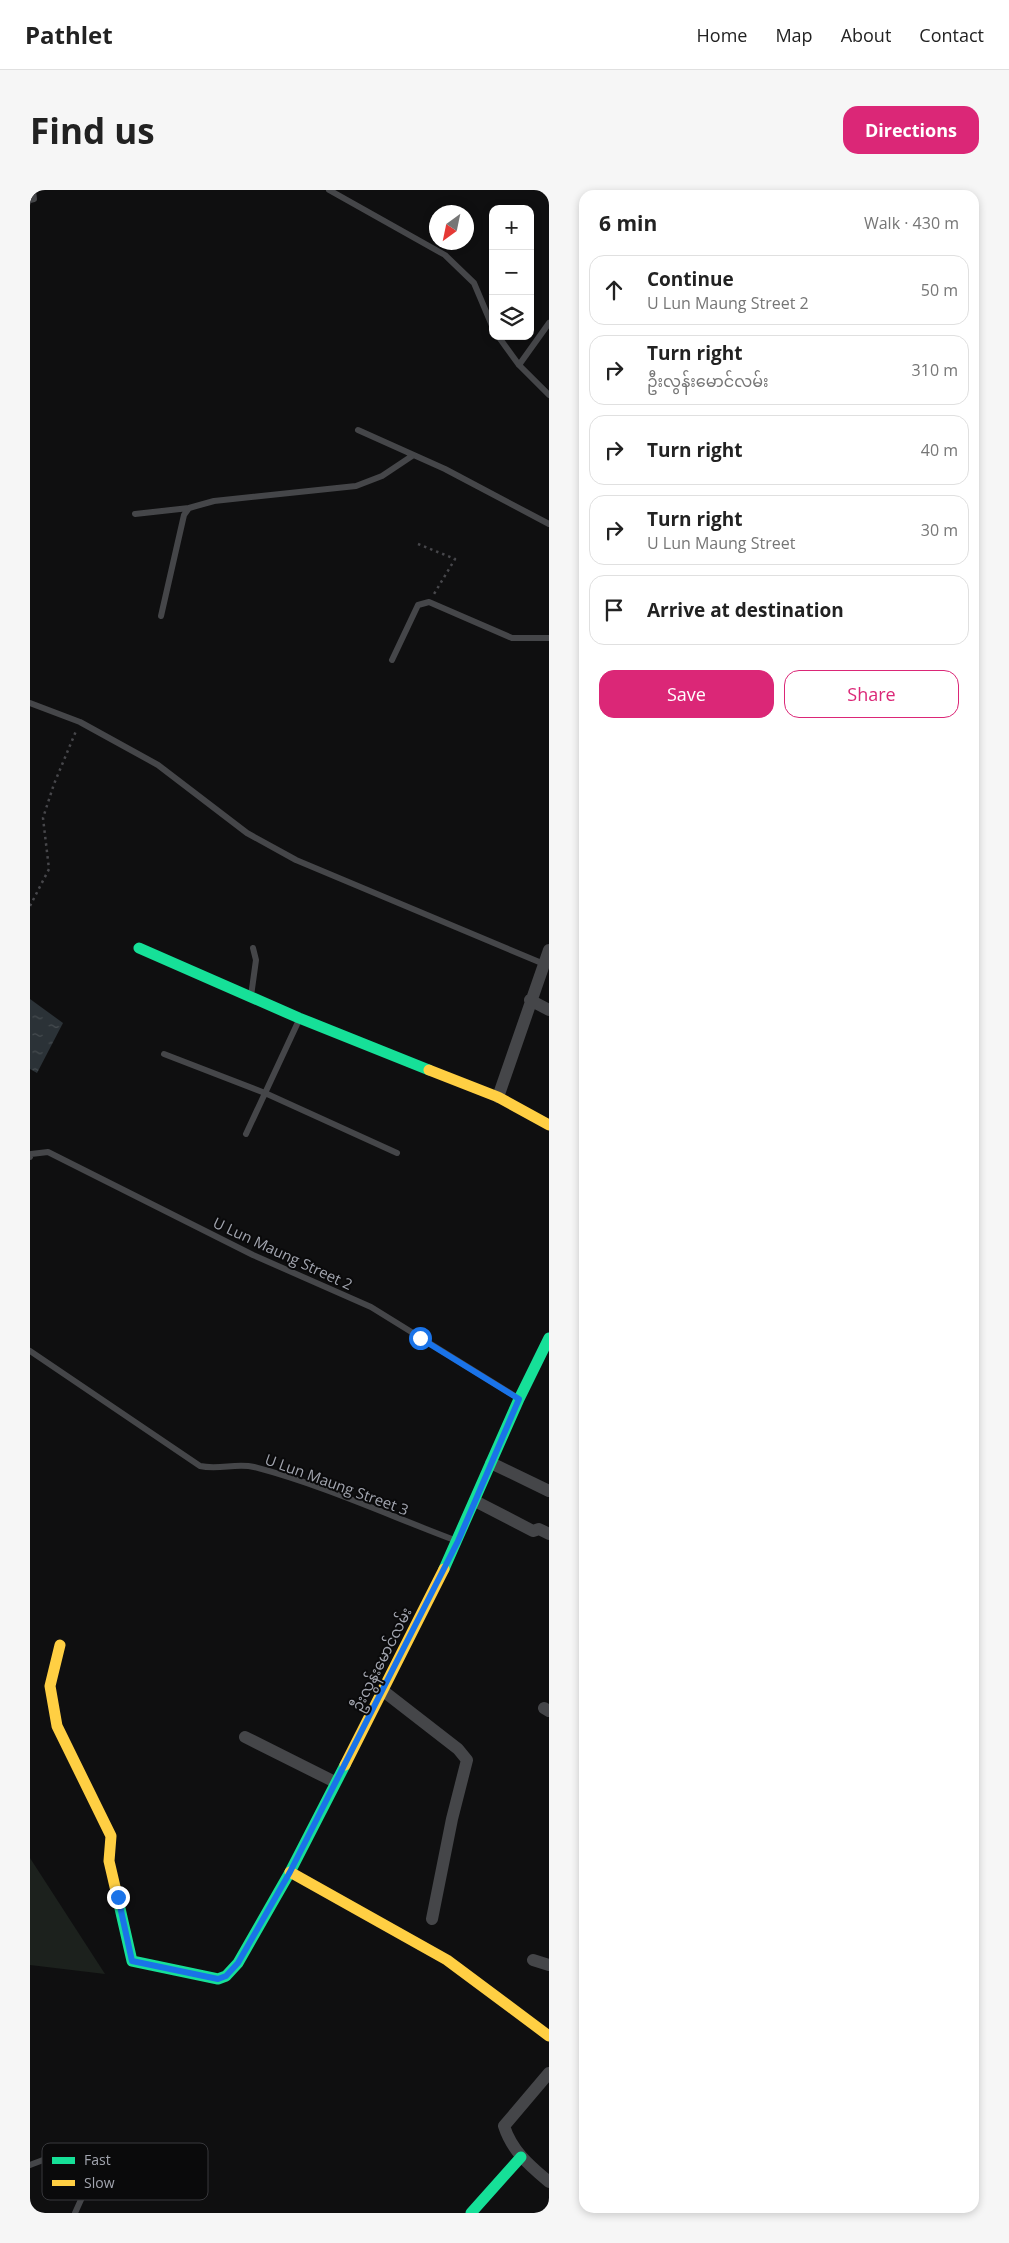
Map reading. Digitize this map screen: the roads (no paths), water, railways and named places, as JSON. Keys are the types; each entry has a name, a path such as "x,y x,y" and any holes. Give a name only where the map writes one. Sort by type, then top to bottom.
{"street":[{"path":"139,948 299,1018 498,1097 549,1125"},
{"path":"498,1097 530,1000 549,950"},
{"path":"530,1000 549,1010"},
{"name":"ဦးလွန်းမောင်လမ်း","path":"60,1646 50,1686 57,1726 111,1836 109,1861 132,1961 218,1979 226,1976 238,1963 290,1872 458,1541 519,1399 547,1347"},
{"path":"491,1464 549,1491"},
{"path":"475,1501 533,1530 539,1529 549,1534"},
{"path":"382,1690 458,1749 467,1760 452,1819 432,1919"},
{"path":"245,1737 335,1782"},
{"path":"290,1872 447,1960 549,2036"},
{"path":"533,1960 549,1965"},
{"path":"549,2073 504,2126 509,2142 521,2157 549,2182"},
{"path":"472,2213 521,2157"}],"lane":[{"path":"30,200 34,199 33,190"},
{"path":"329,190 444,255 474,283 489,319"},
{"path":"519,366 549,323"},
{"path":"501,340 519,366 549,395"},
{"path":"358,430 412,456 445,469 549,524"},
{"path":"135,514 189,508 214,501 356,486 382,476 412,456"},
{"path":"161,616 184,515 189,508"},
{"path":"392,660 418,605 430,602 512,638 549,638"},
{"path":"30,704 80,722 158,765 247,833 296,860 544,964"},
{"path":"251,997 256,960 253,948"},
{"path":"246,1134 299,1018"},
{"path":"164,1054 265,1093 397,1153"},
{"name":"U Lun Maung Street 2","path":"30,1156 31,1154 48,1152 253,1255 371,1307 519,1399"},
{"name":"U Lun Maung Street 3","path":"30,1351 200,1466 212,1468 251,1466 286,1477 458,1541"},
{"path":"30,2165 42,2160"},
{"path":"75,2213 81,2200"}],"water":[{"path":"30,999 63,1023 37,1073 30,1069"}]}
